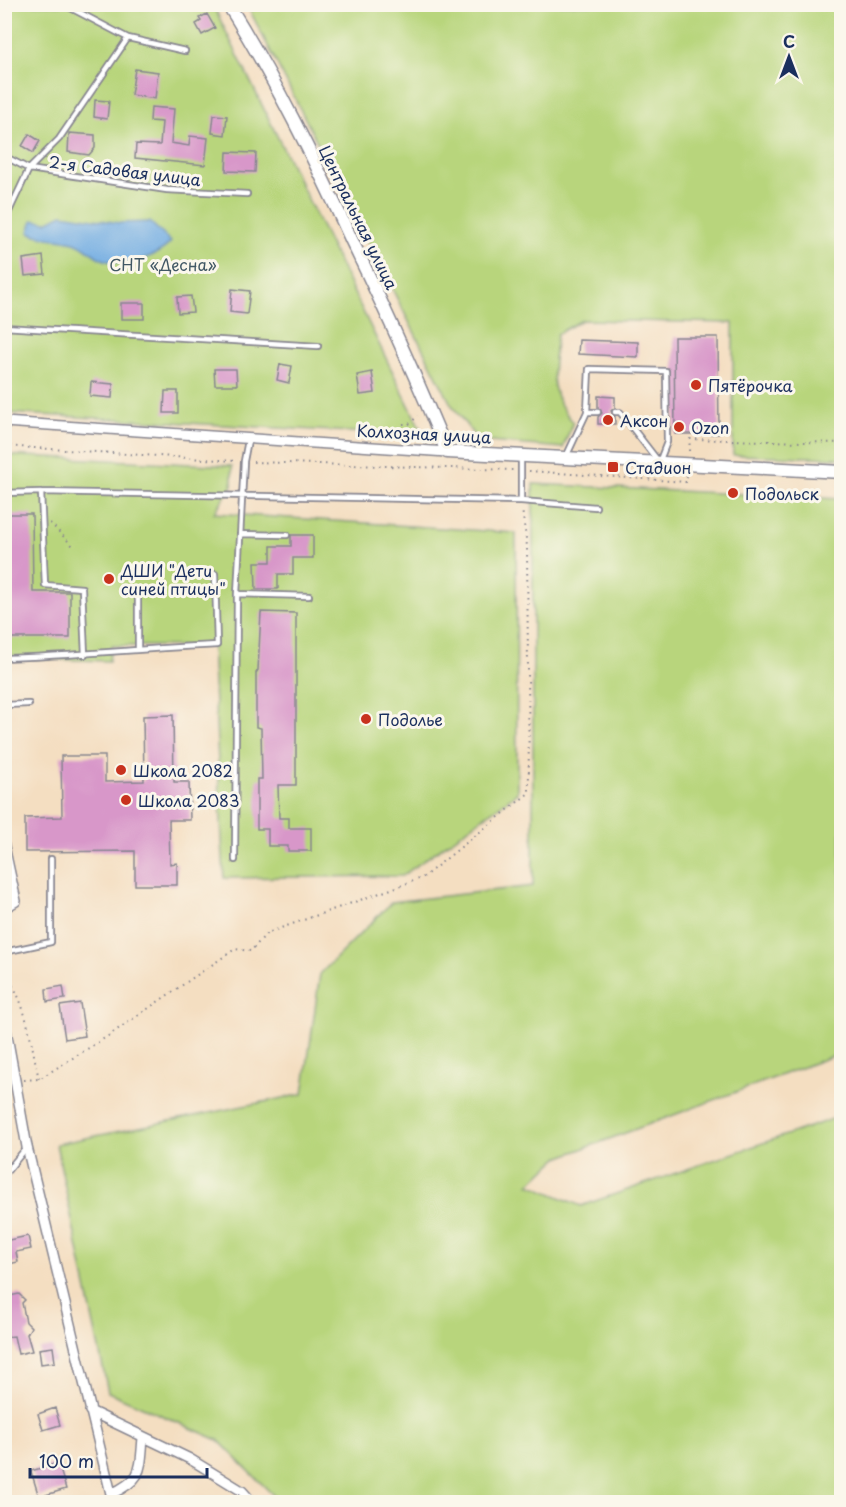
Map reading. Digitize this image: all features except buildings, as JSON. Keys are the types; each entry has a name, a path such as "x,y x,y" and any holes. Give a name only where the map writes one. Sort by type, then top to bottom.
{"street":[{"name":"Центральная улица","path":"228,4 256,50 317,165 414,371 447,452"},
{"name":"Колхозная улица","path":"4,422 447,452 842,472"},
{"path":"4,846 16,901 4,908"},
{"path":"4,1019 27,1147 112,1498 130,1485 140,1469 143,1438"},
{"path":"90,1411 190,1459 242,1491 252,1503"}],"lane":[{"path":"63,4 128,38 185,51"},
{"path":"4,222 29,169 59,139 128,38"},
{"name":"2-я Садовая улица","path":"4,156 29,169 167,190 247,194"},
{"path":"4,327 318,346"},
{"path":"566,458 587,412 589,369 666,372 667,442 659,463"},
{"path":"587,412 598,412"},
{"path":"615,412 620,412 659,463"},
{"path":"235,860 237,594 242,497 248,440"},
{"path":"521,455 521,501"},
{"path":"41,492 45,585 81,588 85,655"},
{"path":"4,493 521,501 596,507"},
{"path":"240,534 287,535"},
{"path":"4,658 85,655 138,648 218,645 215,574"},
{"path":"138,594 138,648"},
{"path":"237,594 309,596"},
{"path":"4,705 28,704"},
{"path":"4,952 51,942 51,859"},
{"path":"4,1175 27,1147"}],"path":[{"path":"15,1080 39,1079 108,1036 235,949 251,951 267,933 422,878 529,793 527,546 521,501"},
{"path":"42,515 74,547"},
{"path":"4,976 11,981 19,995 39,1079"}],"green space":[{"name":"СНТ «Десна»","path":"4,5 213,5 424,436 5,413"},
{"path":"247,5 841,5 841,458 733,455 733,323 582,320 557,334 553,381 559,401 573,422 563,448 478,441 451,404"},
{"name":"Подолье","path":"4,455 232,466 232,486 214,513 516,533 517,793 402,876 224,878 212,646 111,646 109,661 5,658"},
{"path":"533,484 841,499 841,1053 558,1158 529,1184 581,1206 841,1116 841,1502 280,1502 218,1440 108,1392 56,1144 303,1094 320,974 392,902 533,886"}],"water":[{"path":"62,214 120,223 150,222 171,242 158,253 140,260 110,262 74,242 41,237 29,232 33,220 47,222"}],"place":[{"name":"Пятёрочка","path":"696,385"},
{"name":"Аксон","path":"608,420"},
{"name":"Ozon","path":"679,427"},
{"name":"Стадион","path":"613,467"},
{"name":"Подольск","path":"733,493"},
{"name":"ДШИ \"Дети синей птицы\"","path":"109,579"},
{"name":"Подолье","path":"366,719"},
{"name":"Школа 2082","path":"121,770"},
{"name":"Школа 2083","path":"126,800"}]}
